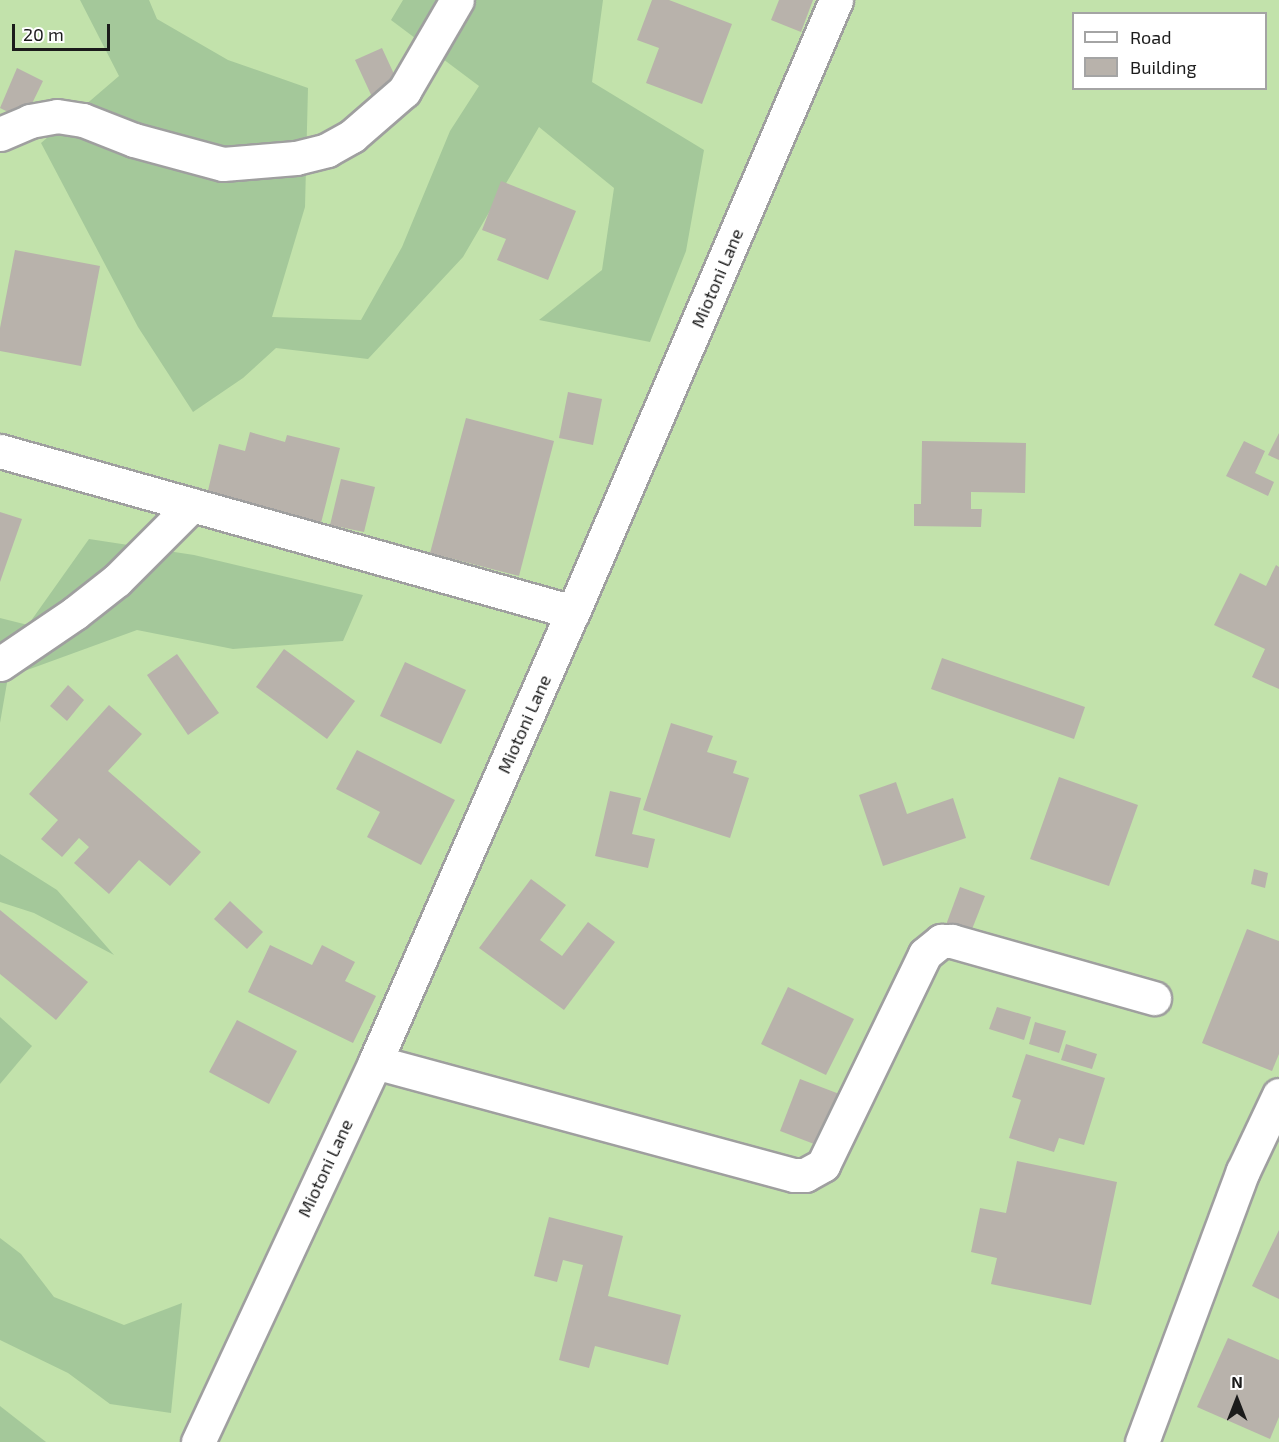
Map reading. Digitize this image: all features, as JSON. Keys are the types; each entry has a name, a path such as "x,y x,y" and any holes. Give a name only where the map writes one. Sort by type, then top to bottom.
{"street":[{"path":"0,134 30,121 57,116 83,120 134,140 223,164 296,159 327,150 352,136 404,91 457,0"},
{"name":"Miotoni Lane","path":"198,1442 375,1062 573,612 836,0"},
{"path":"0,451 573,612"},
{"path":"0,664 75,614 117,580 192,505"},
{"path":"375,1062 782,1172 805,1175 823,1165 925,954 941,941 952,941 1154,998"},
{"path":"1142,1442 1243,1171 1279,1095"}],"green space":[{"path":"0,0 1279,0 1279,1442 0,1442"},
{"path":"80,0 149,0 157,19 228,60 308,88 305,207 272,317 361,320 402,247 450,131 479,86 391,20 403,0 603,0 592,82 704,150 686,251 650,342 539,320 602,270 614,188 539,127 463,257 368,359 276,348 243,378 193,412 138,327 41,143 119,76"},
{"path":"89,539 194,555 363,595 343,641 233,649 137,630 8,677 0,723 0,618 28,625"},
{"path":"0,854 57,890 114,955 34,913 0,902"},
{"path":"0,1017 32,1046 0,1084"},
{"path":"0,1238 21,1254 54,1297 124,1325 182,1303 171,1413 110,1404 68,1373 0,1340"},
{"path":"0,1406 46,1442 0,1442"}],"building":[{"path":"652,0 669,0 732,24 702,104 646,83 659,48 637,40"},
{"path":"779,0 813,0 801,32 771,20"},
{"path":"382,48 400,87 373,99 355,60"},
{"path":"17,68 43,81 24,120 0,108"},
{"path":"501,181 576,211 548,280 497,260 506,239 482,230"},
{"path":"15,250 100,266 81,366 0,351 0,328"},
{"path":"568,392 602,399 593,445 559,438"},
{"path":"466,418 554,441 519,576 430,553"},
{"path":"250,432 285,442 287,435 340,448 320,527 206,499 219,444 245,451"},
{"path":"1279,433 1279,460 1268,455"},
{"path":"922,441 1026,443 1025,493 971,492 971,509 982,509 981,527 914,526 914,504 921,504"},
{"path":"1244,441 1265,451 1255,473 1274,482 1268,496 1226,476"},
{"path":"341,479 375,487 364,532 330,525"},
{"path":"0,512 22,519 0,582"},
{"path":"1276,565 1279,567 1279,689 1252,677 1265,649 1214,625 1240,573 1266,586"},
{"path":"284,649 355,701 327,739 256,687"},
{"path":"177,654 219,713 188,735 147,675"},
{"path":"942,658 1085,707 1074,739 931,689"},
{"path":"405,662 466,690 441,744 380,716"},
{"path":"68,685 84,700 67,721 50,706"},
{"path":"109,705 142,734 108,771 201,852 170,886 139,860 109,894 74,863 89,847 79,838 62,857 41,839 58,820 29,794"},
{"path":"671,723 713,736 707,752 737,761 733,773 749,778 730,838 643,810"},
{"path":"357,750 455,800 421,865 367,837 380,812 336,789"},
{"path":"1059,777 1138,805 1109,886 1030,859"},
{"path":"896,782 907,814 953,798 966,838 883,866 859,795"},
{"path":"610,791 641,798 632,834 655,839 648,868 595,856"},
{"path":"1254,869 1268,873 1265,888 1251,884"},
{"path":"531,879 566,905 540,940 562,956 588,922 615,942 564,1010 479,948"},
{"path":"960,887 985,896 967,942 943,933"},
{"path":"230,901 263,932 247,949 214,919"},
{"path":"0,910 88,982 56,1020 0,974"},
{"path":"1247,929 1279,941 1279,1054 1272,1071 1202,1043"},
{"path":"270,945 312,965 322,945 355,962 345,981 376,996 353,1043 248,992"},
{"path":"788,987 854,1019 826,1075 761,1044"},
{"path":"997,1007 1031,1017 1024,1040 989,1029"},
{"path":"237,1020 297,1051 269,1104 209,1072"},
{"path":"1035,1022 1066,1031 1059,1053 1029,1044"},
{"path":"1066,1044 1097,1054 1092,1069 1061,1060"},
{"path":"1026,1054 1105,1078 1084,1145 1059,1138 1054,1152 1009,1138 1021,1100 1012,1097"},
{"path":"800,1079 842,1095 822,1147 780,1131"},
{"path":"1017,1161 1117,1182 1091,1305 991,1284 997,1258 971,1252 980,1208 1006,1213"},
{"path":"549,1217 623,1236 608,1296 681,1315 668,1365 595,1346 589,1368 559,1360 583,1265 563,1260 557,1282 534,1276"},
{"path":"1279,1230 1279,1299 1252,1286"},
{"path":"1228,1338 1279,1360 1279,1417 1270,1439 1197,1407"}]}
